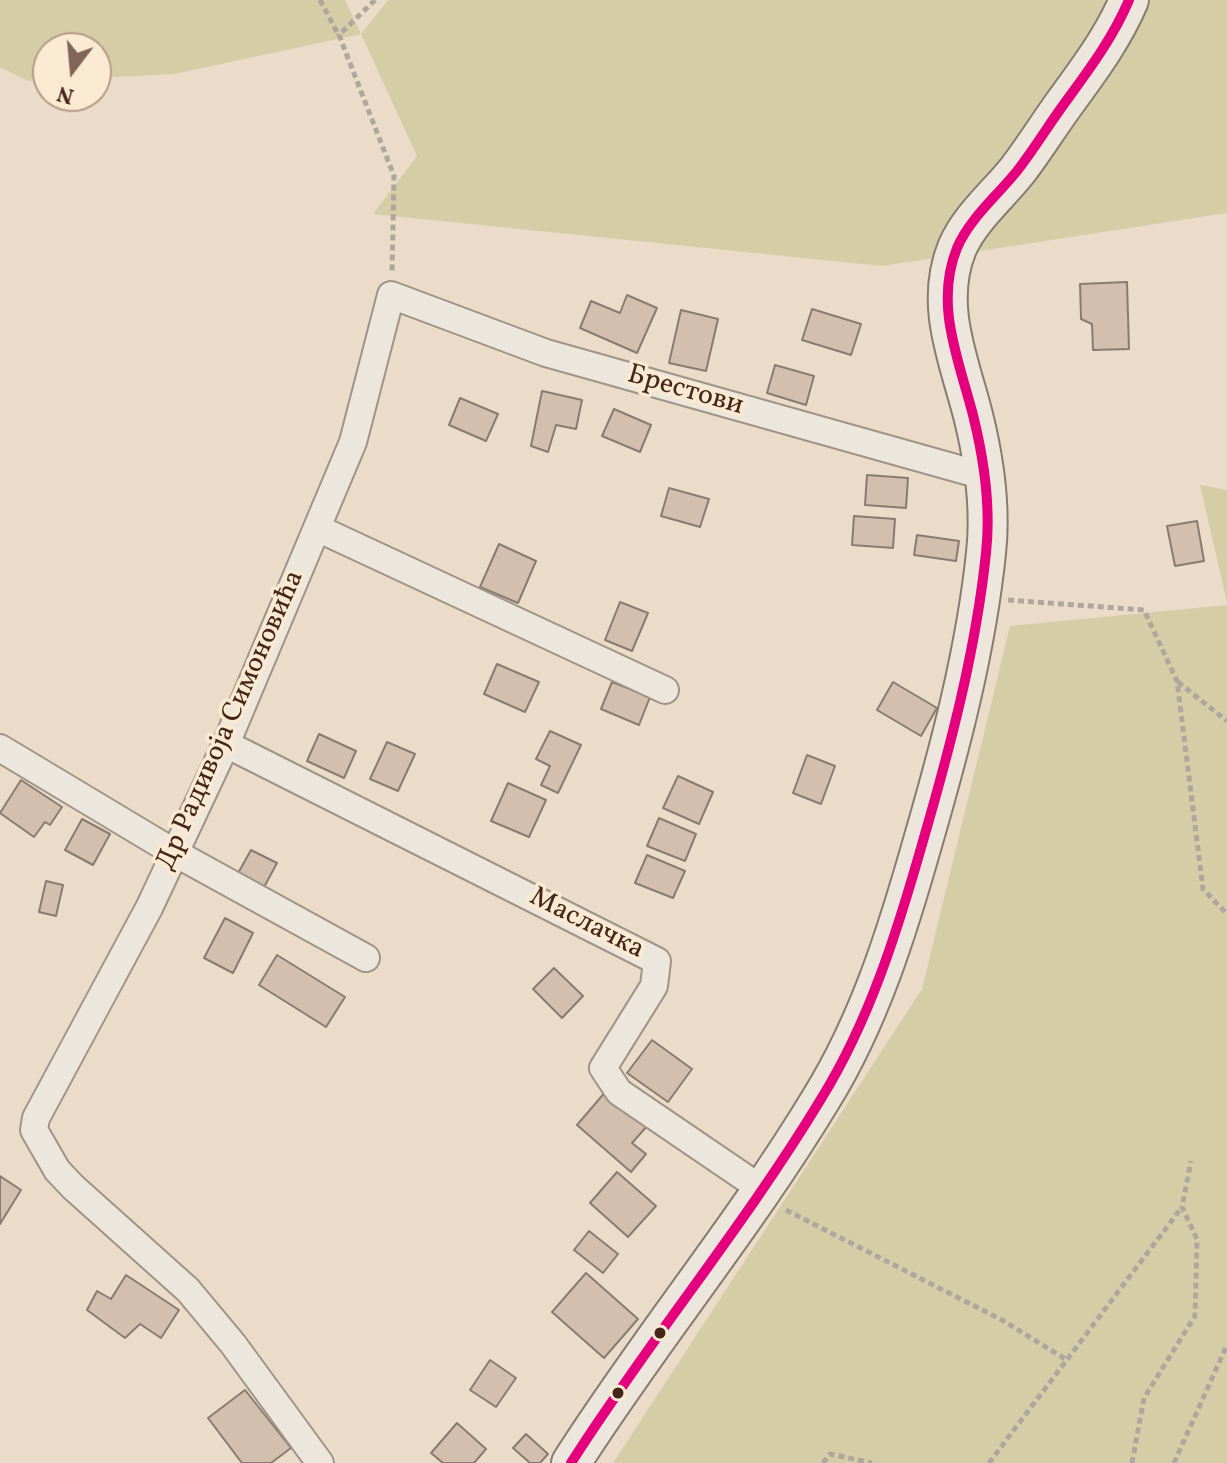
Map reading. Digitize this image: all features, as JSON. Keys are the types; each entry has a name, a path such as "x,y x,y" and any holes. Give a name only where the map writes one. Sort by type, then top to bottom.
{"street":[{"path":"571,1463 607,1406 760,1193 837,1070 890,949 948,756 987,551 984,476 974,417 950,329 947,299 949,277 957,248 977,216 1017,170 1103,49 1129,0"},
{"name":"Брестови","path":"391,295 546,353 984,476"},
{"name":"Др Радивоја Симоновића","path":"320,1463 233,1344 188,1290 73,1187 57,1170 34,1130 36,1118 149,908 226,744 353,442 391,295"},
{"path":"317,528 665,690"},
{"name":"Маслачка","path":"226,744 657,961 654,986 603,1068 619,1092 760,1193"},
{"path":"0,748 175,853 366,958"}],"path":[{"path":"320,0 339,35 394,176 391,295"},
{"path":"339,35 375,0"},
{"path":"978,598 1144,610 1177,681 1203,889 1227,914"},
{"path":"1177,681 1227,721"},
{"path":"989,1463 1182,1207 1191,1161"},
{"path":"760,1193 1002,1320 1067,1360"},
{"path":"1132,1463 1144,1398 1195,1316 1197,1239 1182,1207"},
{"path":"1174,1463 1227,1345"},
{"path":"823,1463 830,1454 872,1463"}],"shaded area":[{"path":"0,0 345,0 361,34 174,74 112,77 112,32 32,32 32,81 0,67"},
{"path":"388,0 1227,0 1227,213 882,266 373,214 417,156 361,34"},
{"path":"1200,485 1227,490 1227,602"},
{"path":"1227,605 1227,1463 613,1463 922,989 1010,626"}],"building":[{"path":"1127,282 1129,349 1093,350 1092,324 1081,319 1080,284"},
{"path":"627,295 657,308 637,353 580,328 591,301 620,313"},
{"path":"812,309 861,324 851,355 802,340"},
{"path":"681,310 718,319 706,371 669,363"},
{"path":"775,365 814,376 806,405 767,393"},
{"path":"542,391 582,400 576,429 556,425 548,452 531,446"},
{"path":"460,398 498,414 486,441 449,425"},
{"path":"614,409 651,425 640,452 602,436"},
{"path":"867,475 908,478 906,508 865,505"},
{"path":"669,488 709,499 700,527 661,516"},
{"path":"854,516 895,519 893,548 852,545"},
{"path":"1197,521 1204,561 1175,566 1167,526"},
{"path":"917,535 959,541 956,561 914,555"},
{"path":"499,544 536,561 518,603 480,587"},
{"path":"620,602 648,613 632,651 605,640"},
{"path":"497,664 539,682 525,712 484,694"},
{"path":"612,682 650,697 639,725 601,709"},
{"path":"893,682 937,708 921,736 877,710"},
{"path":"550,731 581,745 558,793 541,785 550,766 536,759"},
{"path":"319,734 356,751 344,778 307,761"},
{"path":"387,742 415,754 398,791 370,779"},
{"path":"807,755 835,766 821,804 793,793"},
{"path":"678,776 713,792 699,824 663,808"},
{"path":"21,780 62,807 50,825 45,822 34,837 0,813"},
{"path":"508,783 546,800 529,837 491,821"},
{"path":"659,818 696,834 685,861 647,846"},
{"path":"82,819 110,834 93,865 65,850"},
{"path":"251,850 277,863 263,889 237,875"},
{"path":"647,855 685,871 673,898 635,883"},
{"path":"46,881 63,885 56,916 39,912"},
{"path":"225,918 253,933 233,973 204,958"},
{"path":"277,955 345,997 326,1027 259,985"},
{"path":"554,968 583,996 562,1018 533,989"},
{"path":"652,1040 692,1069 668,1102 627,1073"},
{"path":"607,1090 648,1125 632,1143 646,1154 631,1172 577,1125"},
{"path":"617,1172 656,1206 628,1237 590,1203"},
{"path":"0,1176 21,1190 0,1224"},
{"path":"589,1231 618,1254 603,1273 574,1250"},
{"path":"586,1273 638,1319 604,1358 552,1312"},
{"path":"126,1275 179,1310 161,1338 140,1324 125,1338 87,1310 97,1291 111,1299"},
{"path":"490,1360 516,1378 496,1407 470,1390"},
{"path":"245,1390 291,1448 271,1463 242,1463 208,1418"},
{"path":"457,1423 486,1449 474,1463 443,1463 431,1453"},
{"path":"526,1434 548,1454 540,1463 530,1463 513,1448"}],"transit line":[{"path":"571,1463 792,1146 854,1038 881,973 952,735 976,626 986,553 986,484 977,432 951,332 948,311 951,269 962,237 1017,171 1100,54 1129,0"}]}
